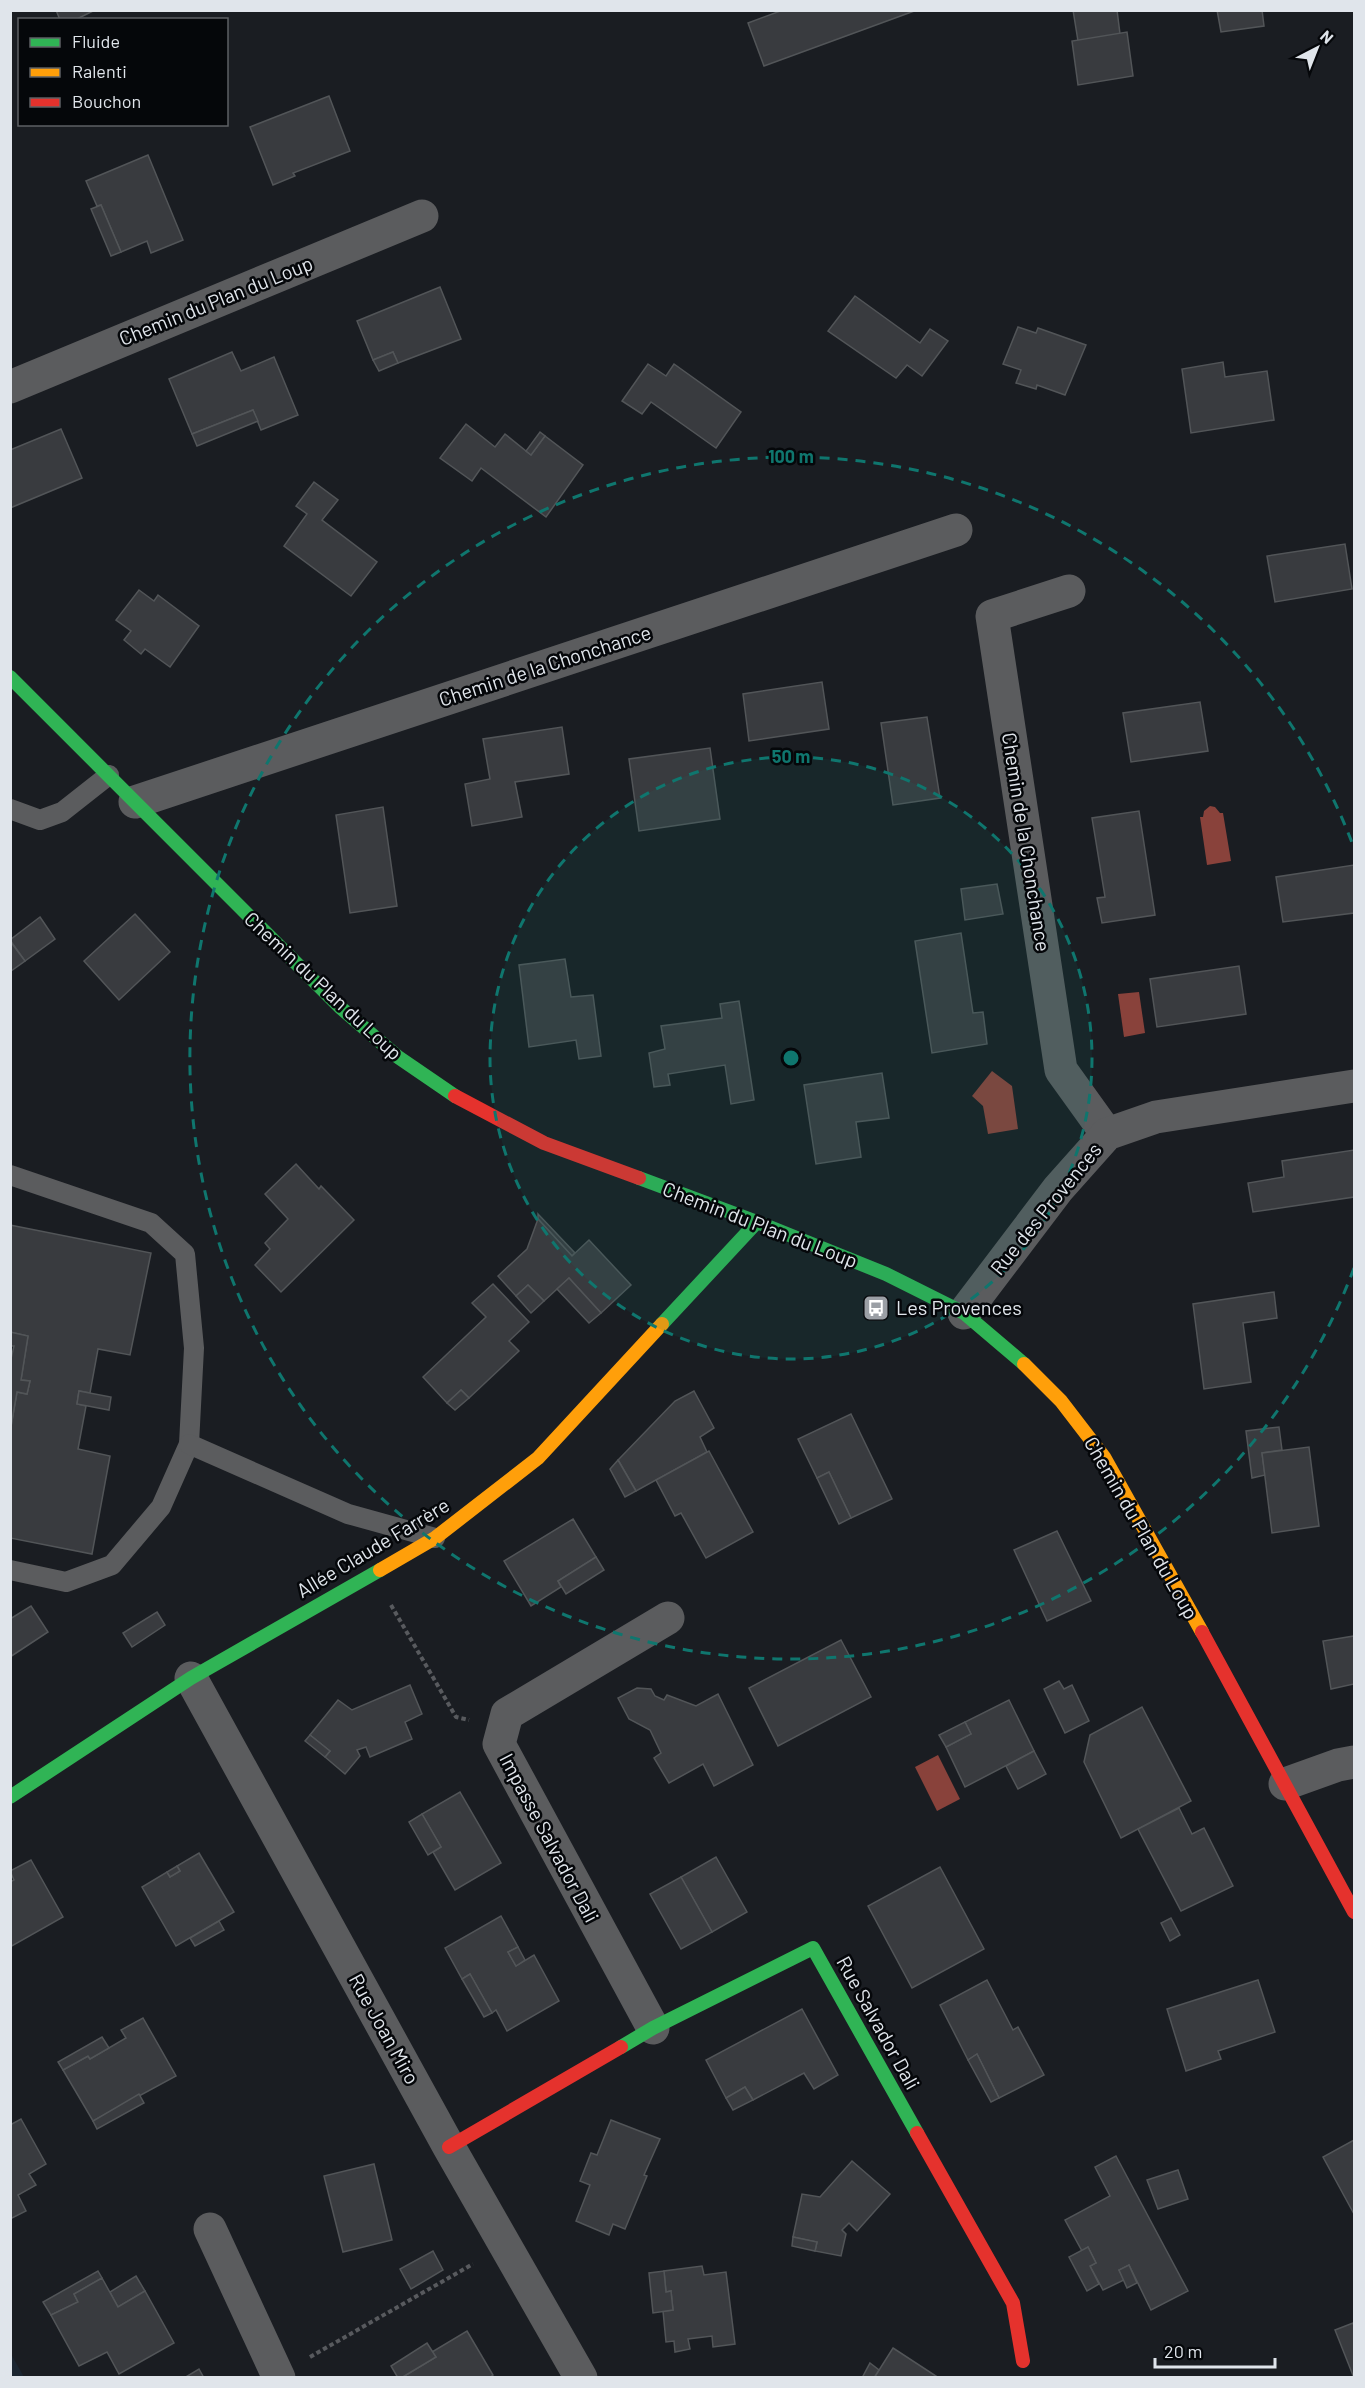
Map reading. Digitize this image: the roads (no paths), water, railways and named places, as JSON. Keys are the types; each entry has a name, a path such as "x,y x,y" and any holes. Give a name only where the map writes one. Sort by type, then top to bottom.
{"street":[{"name":"Chemin du Plan du Loup","path":"10,387 422,216"},
{"name":"Chemin de la Chonchance","path":"135,802 956,530"},
{"name":"Chemin de la Chonchance","path":"1069,591 992,616 1061,1070 1107,1134"},
{"name":"Chemin du Plan du Loup","path":"10,677 341,1008 398,1057 465,1103 544,1143 757,1221 886,1274 964,1313 1014,1353 1061,1401 1104,1457 1354,1912"},
{"name":"Rue des Provences","path":"964,1313 1059,1189 1107,1134 1156,1117 1354,1086"},
{"name":"Allée Claude Farrère","path":"10,1797 190,1678 435,1538 538,1458 757,1221"},
{"name":"Impasse Salvador Dali","path":"653,2028 499,1744 507,1714 668,1618"},
{"name":"Rue Joan Miro","path":"190,1678 449,2147 581,2378"},
{"path":"1285,1784 1338,1765 1354,1762"},
{"name":"Rue Salvador Dali","path":"449,2147 653,2028 813,1948 1013,2303 1023,2361"},
{"path":"210,2229 278,2376"}],"lane":[{"path":"10,809 40,820 62,812 109,775"},
{"path":"10,1175 151,1223 185,1254 194,1348 189,1444 161,1507 112,1565 66,1582 10,1570"},
{"path":"189,1444 348,1514 435,1538"}],"place":[{"name":"Les Provences","path":"876,1308"}]}
